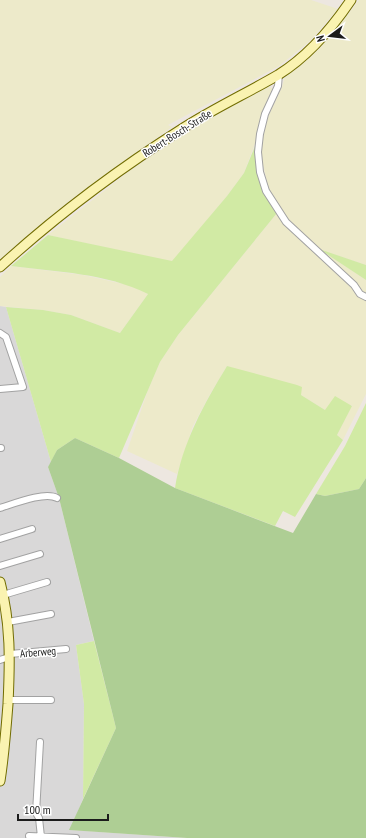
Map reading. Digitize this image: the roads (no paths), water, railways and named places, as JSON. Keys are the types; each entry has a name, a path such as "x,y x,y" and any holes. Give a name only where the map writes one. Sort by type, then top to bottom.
{"main road":[{"name":"Robert-Bosch-Straße","path":"0,267 92,190 141,156 211,112 278,74 297,61 324,35 351,0"},
{"path":"0,582 8,622 10,656 4,759 0,781"}],"street":[{"path":"278,74 278,86 265,114 260,134 258,152 260,172 266,191 286,222 354,285 360,294 366,297"},
{"path":"0,333 6,337 23,387 0,389"},
{"path":"0,508 42,496 54,496 57,498"},
{"path":"0,538 32,529"},
{"path":"0,566 40,554"},
{"path":"3,595 47,582"},
{"path":"8,622 51,614"},
{"name":"Arberweg","path":"0,660 10,656 66,649"},
{"path":"8,700 51,700"},
{"path":"40,742 36,813 39,818 42,837"},
{"path":"29,836 76,838"}]}
